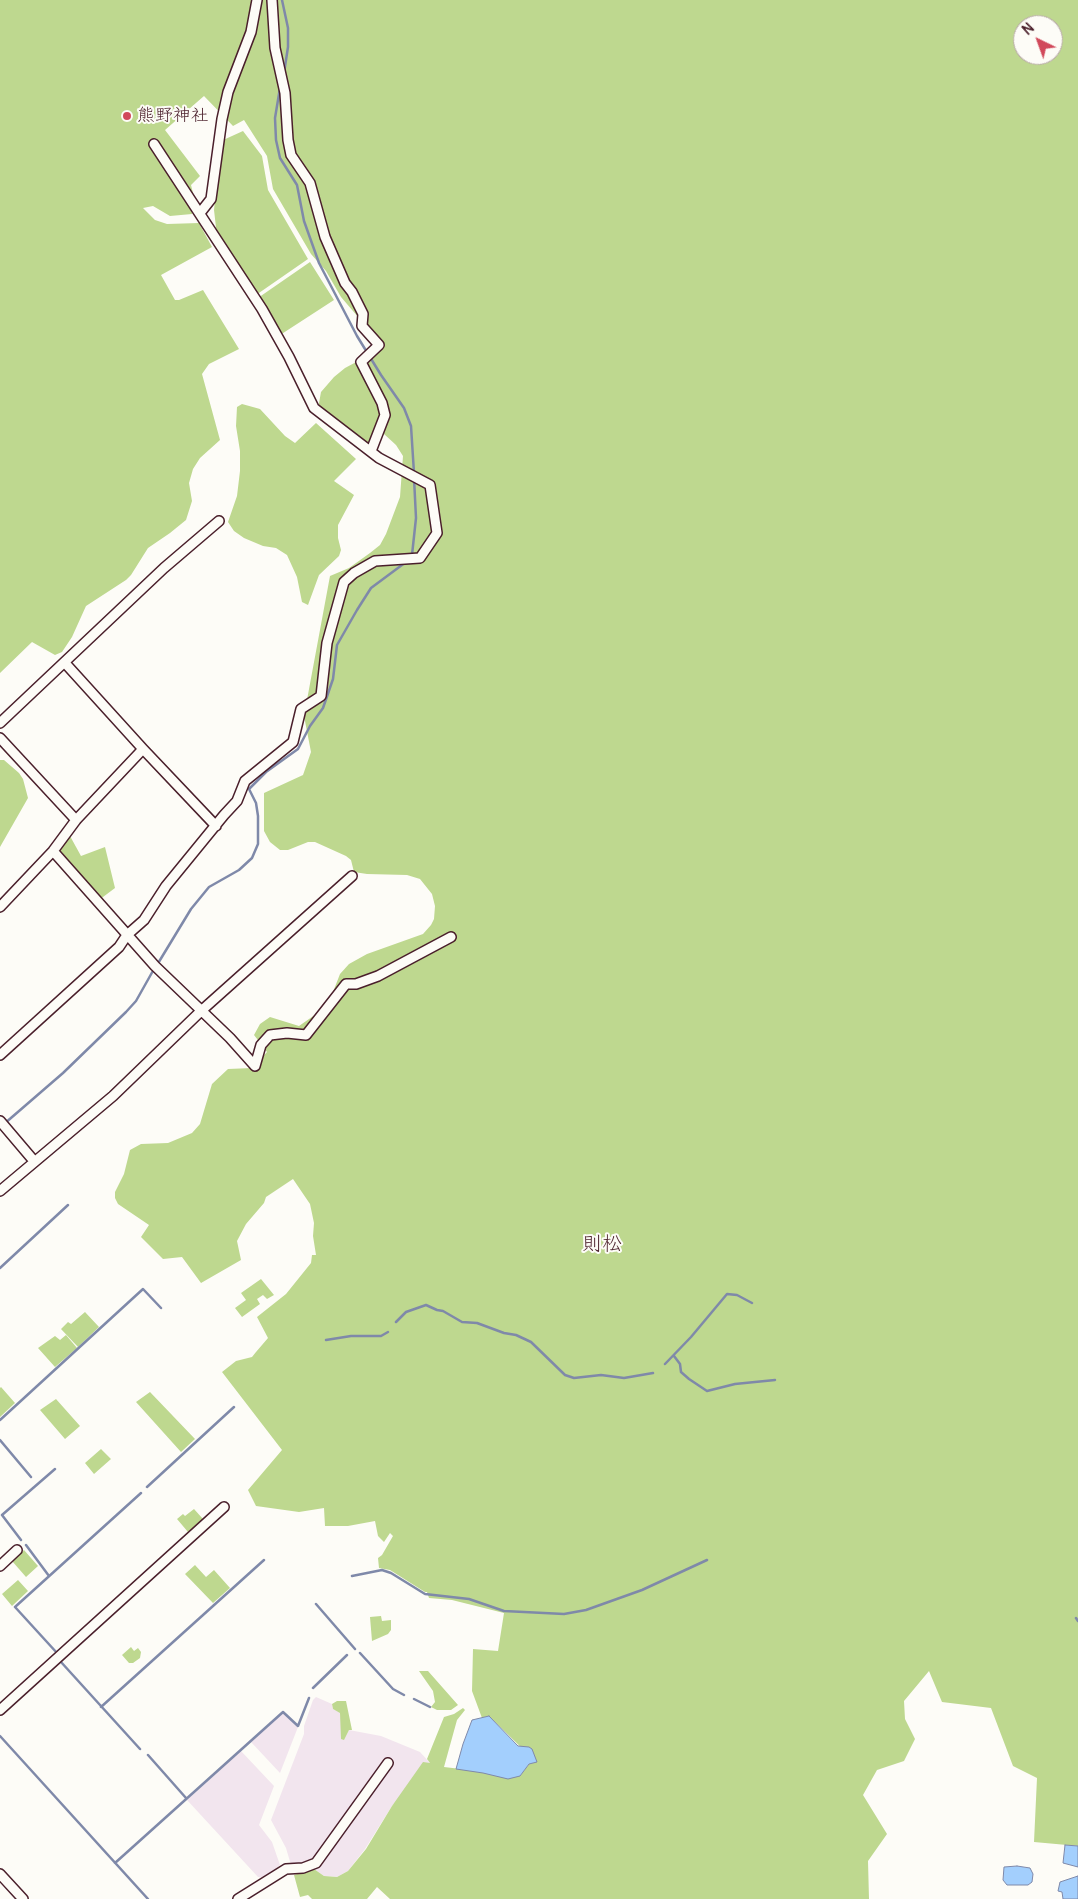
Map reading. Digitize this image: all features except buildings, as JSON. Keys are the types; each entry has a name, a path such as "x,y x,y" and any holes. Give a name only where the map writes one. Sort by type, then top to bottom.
{"street":[{"path":"200,213 211,199 222,119 228,92 251,32 257,0"},
{"path":"272,0 275,48 285,93 288,140 291,155 310,183 326,237 345,283 352,292 362,314 362,326 379,345 361,362 382,403 384,415 371,451"},
{"path":"0,1055 119,947 127,935 144,920 166,886 237,801 245,781 293,742 300,709 321,696 327,643 344,582 354,573 375,561 420,558 437,533 430,485 379,458 314,408 289,357 262,309 154,144"},
{"path":"0,722 164,568 219,521"},
{"path":"65,663 216,826"},
{"path":"0,738 76,820"},
{"path":"0,907 53,851 76,820 143,749"},
{"path":"53,851 156,966 230,1038 255,1066 261,1045 270,1035 287,1033 306,1035 346,984 356,984 378,976 451,937"},
{"path":"0,1191 34,1160 113,1096 202,1011 352,876"},
{"path":"0,1122 34,1160"},
{"path":"0,1710 224,1507"},
{"path":"0,1566 17,1550"},
{"path":"238,1899 286,1869 303,1868 316,1863 388,1763"},
{"path":"0,1874 23,1899"}],"shaded area":[{"path":"316,1697 332,1704 333,1709 340,1712 344,1739 349,1730 381,1736 420,1752 431,1764 392,1806 365,1849 348,1871 337,1877 324,1876 314,1869 294,1875 286,1848 271,1820 304,1734 304,1726 313,1700"},
{"path":"283,1713 298,1727 280,1773 251,1742"},
{"path":"241,1751 274,1786 259,1825 272,1842 280,1865 265,1878 258,1877 187,1800"}],"green space":[{"path":"0,0 1078,0 1078,1846 1034,1842 1037,1778 1013,1766 991,1708 942,1702 929,1671 904,1701 905,1719 915,1739 904,1761 877,1770 863,1795 887,1834 868,1861 869,1899 390,1899 377,1887 367,1899 312,1899 308,1895 300,1897 294,1875 314,1869 324,1876 337,1877 348,1871 366,1849 392,1806 423,1762 430,1763 427,1759 444,1717 454,1714 463,1708 465,1710 457,1720 444,1767 520,1776 529,1764 536,1762 489,1716 482,1718 472,1691 473,1649 498,1651 504,1613 452,1600 429,1598 427,1592 390,1570 379,1568 378,1558 382,1555 393,1536 390,1533 384,1542 378,1536 375,1521 348,1526 325,1526 324,1508 299,1512 256,1506 248,1490 282,1450 222,1372 236,1361 252,1357 268,1338 257,1317 286,1294 311,1263 312,1255 316,1255 313,1236 314,1223 310,1204 293,1179 266,1197 264,1203 246,1224 237,1241 241,1260 201,1283 182,1257 163,1259 141,1237 149,1225 118,1204 115,1198 115,1192 124,1174 130,1150 141,1144 168,1143 192,1133 200,1124 212,1084 228,1069 252,1068 267,1052 254,1035 260,1024 270,1017 299,1026 319,1012 333,992 340,974 349,964 367,954 423,934 434,919 435,906 432,894 420,879 407,875 354,872 351,860 346,856 315,842 308,842 288,850 280,850 270,842 264,831 264,793 303,775 311,752 304,716 330,576 349,568 380,545 400,497 403,456 396,445 384,434 367,452 332,428 317,414 321,392 334,377 345,368 375,352 382,345 341,297 326,271 311,254 273,189 267,156 244,120 233,126 204,96 165,130 200,176 191,185 194,197 198,202 192,214 170,216 153,206 143,208 155,220 167,224 199,223 212,247 161,275 175,300 203,290 239,349 209,364 202,374 220,440 200,458 193,469 189,483 192,501 186,520 148,548 126,580 86,606 72,637 62,652 55,655 32,642 0,673"},
{"path":"243,131 262,156 268,190 308,259 256,295 217,236 214,210 221,141"},
{"path":"310,262 334,300 277,337 255,300"},
{"path":"242,404 260,409 285,436 295,443 316,423 356,459 334,481 354,495 338,525 338,538 341,550 339,556 319,575 308,605 302,602 297,577 287,555 276,548 263,546 244,538 234,531 228,522 237,496 240,471 240,451 236,426 237,407"},
{"path":"0,760 4,760 19,773 23,779 28,798 0,847"},
{"path":"70,836 81,856 105,847 115,888 99,900 57,850"},
{"path":"261,1279 274,1295 267,1299 263,1295 257,1299 260,1304 242,1317 235,1308 246,1300 241,1293"},
{"path":"85,1312 99,1327 78,1347 61,1329 68,1322 71,1324"},
{"path":"66,1335 77,1348 55,1367 38,1348 55,1336 60,1340"},
{"path":"0,1388 15,1403 0,1417"},
{"path":"150,1392 195,1439 181,1452 136,1402"},
{"path":"56,1399 80,1426 65,1439 40,1410"},
{"path":"101,1449 111,1459 94,1474 85,1463"},
{"path":"194,1509 203,1519 188,1532 177,1519"},
{"path":"24,1550 38,1566 26,1577 12,1561"},
{"path":"195,1565 206,1577 214,1570 230,1588 213,1603 185,1574"},
{"path":"18,1580 28,1591 12,1606 2,1594"},
{"path":"381,1616 382,1621 391,1620 391,1630 388,1634 372,1641 370,1617"},
{"path":"131,1647 134,1651 138,1648 141,1652 140,1658 133,1663 129,1663 122,1655"},
{"path":"419,1671 428,1671 458,1705 451,1710 437,1710 431,1707 435,1702 433,1691"},
{"path":"337,1701 346,1701 352,1730 349,1730 344,1740 341,1739 340,1713 333,1709 332,1704"}],"water":[{"path":"489,1716 518,1746 532,1749 537,1762 529,1764 520,1776 508,1779 456,1769 472,1720"},
{"path":"1065,1845 1078,1846 1078,1867 1063,1863"},
{"path":"1004,1867 1030,1868 1033,1874 1032,1882 1028,1885 1007,1885 1003,1880"},
{"path":"1078,1876 1078,1899 1063,1899 1062,1892 1058,1891 1060,1882"}],"waterway":[{"path":"282,0 288,28 288,47 284,73"},
{"path":"280,88 275,118 276,140 280,158 297,185 304,221 319,263 357,336 404,408 411,426 414,473"},
{"path":"412,555 416,518 414,478"},
{"path":"157,965 191,909 209,887 239,870 252,858 258,844 258,816 256,803 249,789 266,772 298,749 310,726 323,708 333,679 337,645 357,610 371,588 406,562"},
{"path":"4,1124 63,1073 126,1012 136,1001 154,969"},
{"path":"0,1268 68,1205"},
{"path":"0,1420 143,1289 161,1308"},
{"path":"665,1364 691,1337 727,1294 737,1295 752,1303"},
{"path":"396,1322 406,1312 426,1305 443,1311 462,1322 477,1323 504,1333 516,1335 531,1342 565,1375 574,1378 601,1375 624,1378 653,1373"},
{"path":"326,1340 351,1336 381,1336 388,1332"},
{"path":"674,1356 680,1364 681,1372 707,1391 735,1384 775,1380"},
{"path":"147,1487 234,1407"},
{"path":"0,1440 31,1477"},
{"path":"21,1540 2,1515 55,1469"},
{"path":"57,1653 15,1607 141,1493"},
{"path":"26,1545 49,1576"},
{"path":"101,1707 264,1560"},
{"path":"352,1576 382,1570 391,1573 425,1594 469,1599 504,1611 564,1614 586,1610 642,1590 707,1560"},
{"path":"316,1604 355,1649"},
{"path":"360,1653 393,1689 404,1695"},
{"path":"313,1688 347,1655"},
{"path":"61,1662 140,1749"},
{"path":"115,1863 283,1712 298,1726 309,1698"},
{"path":"414,1699 430,1707"},
{"path":"0,1736 148,1899"},
{"path":"148,1755 186,1798"}],"place":[{"name":"熊野神社","path":"127,116"}],"district":[{"name":"則松","path":"602,1245"}]}
